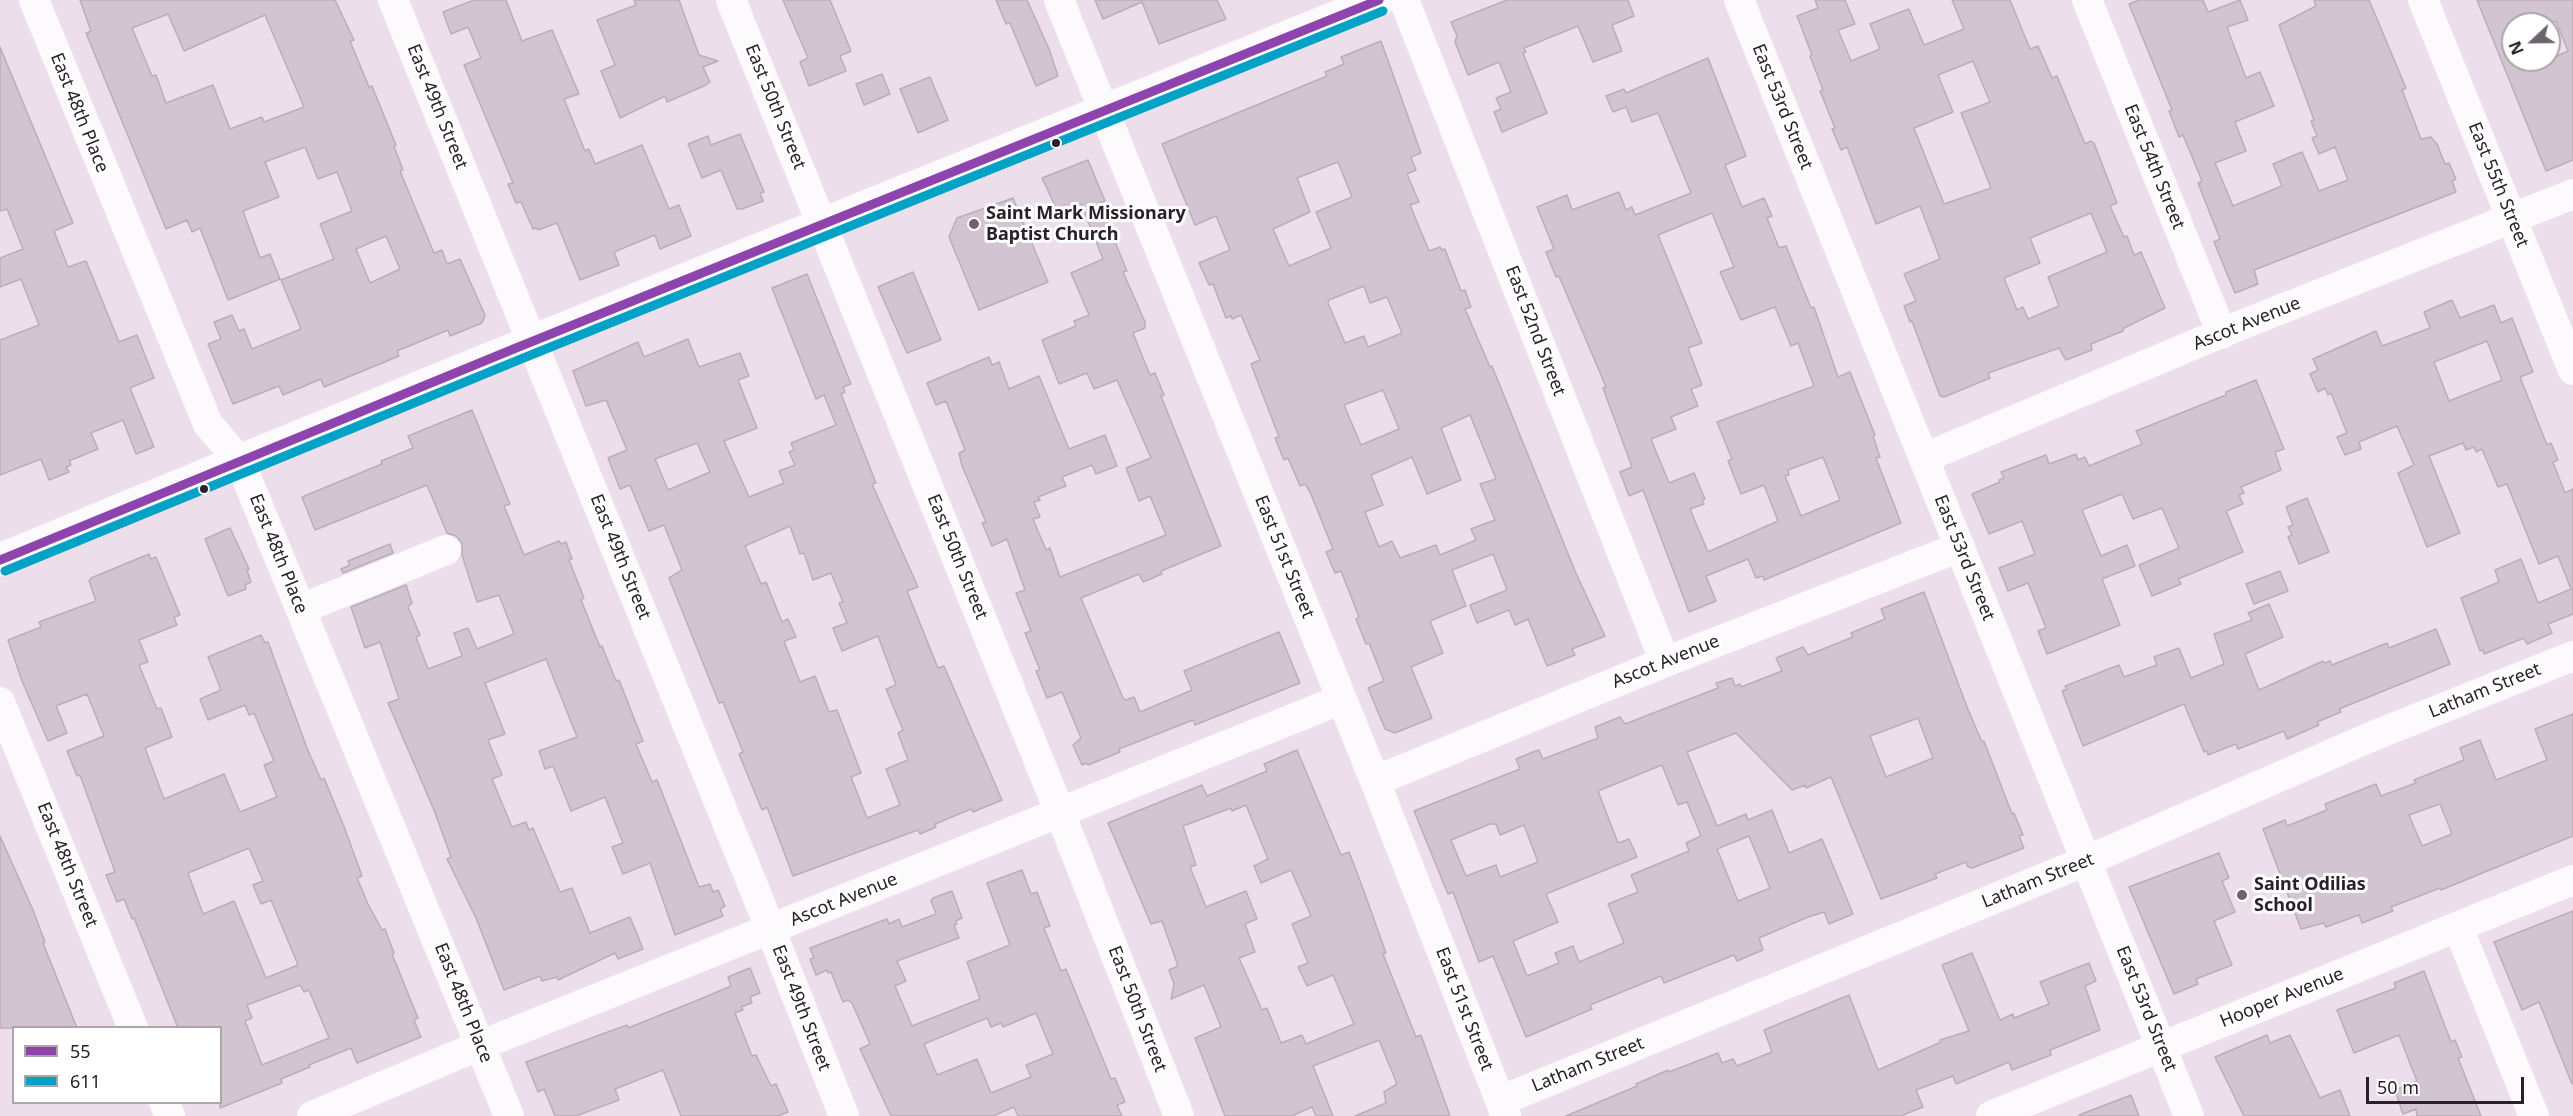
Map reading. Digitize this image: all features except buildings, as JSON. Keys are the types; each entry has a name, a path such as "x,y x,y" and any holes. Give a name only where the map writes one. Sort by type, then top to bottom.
{"main road":[{"path":"0,560 823,223 1104,113 1379,0"}],"street":[{"name":"East 48th Place","path":"34,0 208,424 240,462 509,1116"},
{"name":"East 49th Street","path":"393,0 771,930 844,1116"},
{"name":"East 50th Street","path":"731,0 1060,813 1179,1116"},
{"name":"East 51st Street","path":"1059,0 1375,781 1503,1108"},
{"name":"East 52nd Street","path":"1404,0 1665,662"},
{"name":"East 53rd Street","path":"1739,0 2189,1116"},
{"name":"East 54th Street","path":"2087,0 2222,333"},
{"name":"East 55th Street","path":"2423,0 2573,370"},
{"name":"Ascot Avenue","path":"1924,458 2222,333 2573,194"},
{"name":"Ascot Avenue","path":"1375,781 1665,662 1960,547"},
{"path":"301,609 446,550"},
{"name":"Latham Street","path":"1503,1108 2086,861 2373,736 2573,656"},
{"name":"Ascot Avenue","path":"312,1116 481,1045 1342,699"},
{"name":"East 48th Street","path":"0,702 132,1026"},
{"name":"Hooper Avenue","path":"1991,1116 2573,880"},
{"path":"2458,927 2535,1116"}],"transit line":[{"name":"55","path":"0,560 516,348 1379,0"},
{"name":"611","path":"5,571 521,359 1383,11"}],"place":[{"name":"Saint Mark Missionary Baptist Church","path":"974,224"},
{"name":"Saint Odilias School","path":"2242,895"}]}
